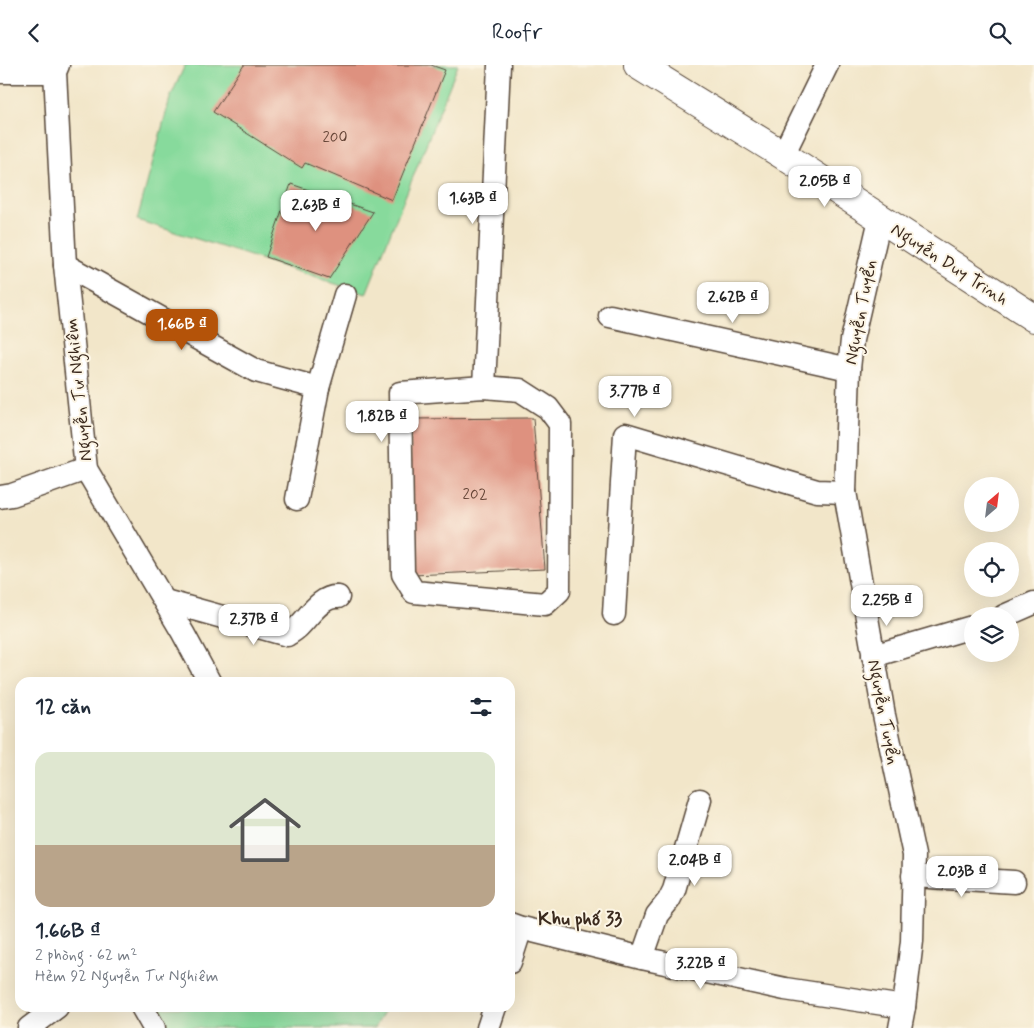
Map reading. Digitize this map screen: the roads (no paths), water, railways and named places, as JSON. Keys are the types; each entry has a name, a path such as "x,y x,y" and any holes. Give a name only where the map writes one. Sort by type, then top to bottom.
{"main road":[{"name":"Nguyễn Duy Trinh","path":"638,65 782,155 1034,318"}],"street":[{"path":"484,387 499,65"},
{"path":"782,155 827,65"},
{"path":"0,72 56,69"},
{"name":"Nguyễn Tư Nghiêm","path":"56,69 66,265 86,469 165,601 207,677"},
{"name":"Nguyễn Tuyển","path":"880,219 852,340 849,369 845,492 884,715 914,855 912,941 902,1017"},
{"path":"66,265 256,371 318,389"},
{"path":"297,499 318,389 345,295"},
{"path":"610,316 849,369"},
{"path":"484,387 520,390 548,408 560,424 559,591 545,604 414,592 403,574 400,393 484,387"},
{"path":"614,614 625,434 817,491 845,492"},
{"path":"0,497 12,495 86,469"},
{"path":"165,601 287,635 297,628 311,611 325,601 338,597"},
{"path":"1019,610 1034,603"},
{"path":"873,656 964,629"},
{"path":"642,958 657,915 674,890 700,800"},
{"path":"913,876 1014,882"},
{"path":"515,926 642,958 902,1017"},
{"path":"29,1028 50,1012"},
{"path":"145,1012 154,1028"},
{"path":"488,1028 494,1012"}],"district":[{"name":"Khu phố 33","path":"580,918"}]}
